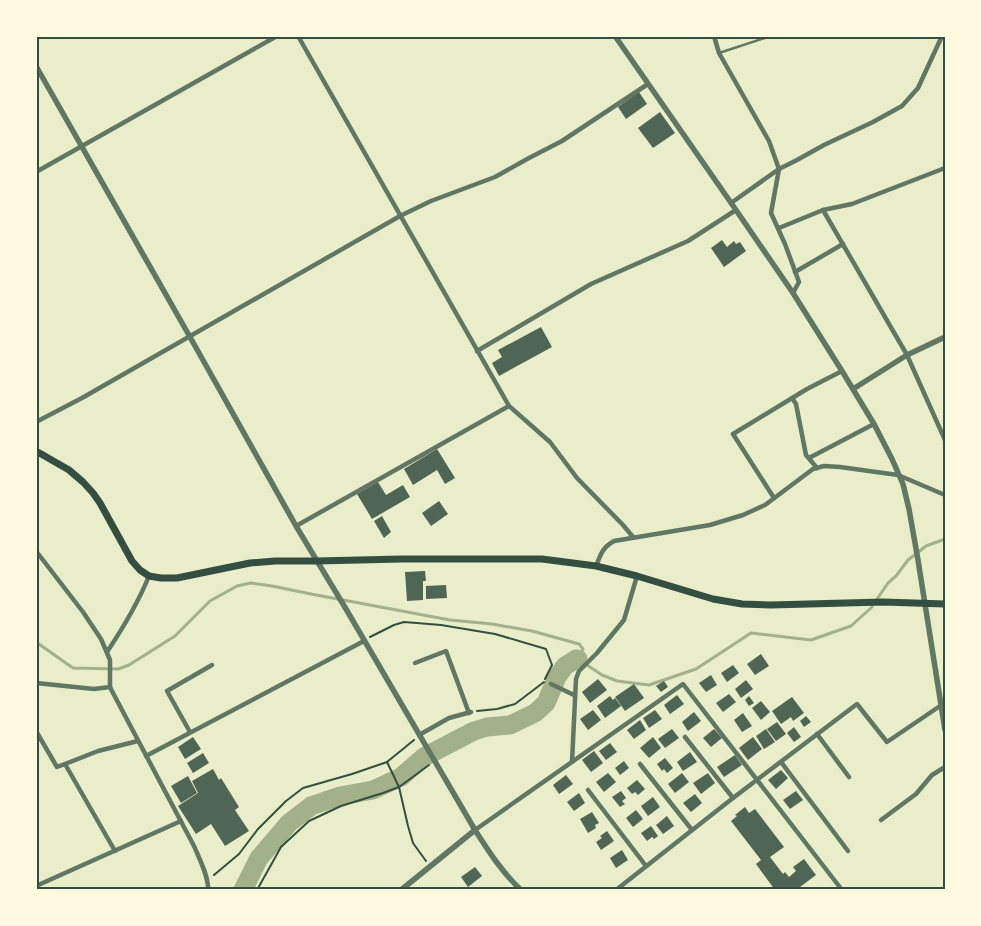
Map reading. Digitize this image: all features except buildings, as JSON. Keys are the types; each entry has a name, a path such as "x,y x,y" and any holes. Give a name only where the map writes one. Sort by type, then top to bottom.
{"main road":[{"path":"36,451 69,470 93,493 132,561 148,576 177,578 250,563 275,561 542,559 596,566 637,576 713,599 742,604 883,602 945,604"}],"street":[{"path":"36,172 82,148 277,36"},
{"path":"298,36 509,406 550,442 577,478 633,537"},
{"path":"615,36 793,293 874,424 902,484 909,509 945,730"},
{"path":"714,36 719,53 769,141 779,169 772,213 799,282 793,293"},
{"path":"731,203 779,169 902,106 918,88 942,36"},
{"path":"36,66 296,526 423,742 492,857 521,890"},
{"path":"36,422 190,337 400,216 431,201 495,177 562,141 648,84"},
{"path":"779,228 823,210 852,204 945,168"},
{"path":"477,351 590,284 688,241 736,210"},
{"path":"823,210 907,355 945,440"},
{"path":"795,272 843,244"},
{"path":"853,389 907,355 945,337"},
{"path":"774,498 733,434 807,389 842,371"},
{"path":"792,398 796,404 806,455 817,468"},
{"path":"296,526 509,406"},
{"path":"809,458 874,424"},
{"path":"596,566 602,551 614,541 710,525 744,514 765,504 813,470 824,466 898,475 945,495"},
{"path":"36,551 93,626 107,652 110,660 110,686 194,846 208,890"},
{"path":"107,652 123,628 142,592 148,576"},
{"path":"572,762 576,679 579,671 597,653 624,620 637,576"},
{"path":"146,756 364,641"},
{"path":"415,663 446,651 471,712 449,718 419,734"},
{"path":"190,732 167,691 212,665"},
{"path":"36,683 94,689 110,686"},
{"path":"551,684 574,695"},
{"path":"401,890 475,830 683,684 842,890"},
{"path":"616,890 856,704 887,742 940,706"},
{"path":"36,731 57,767 98,751 138,741"},
{"path":"817,734 849,776"},
{"path":"685,737 733,798"},
{"path":"781,762 848,851"},
{"path":"65,764 115,851"},
{"path":"640,764 692,830"},
{"path":"881,820 916,794 932,775 945,767"},
{"path":"588,790 646,866"},
{"path":"36,886 181,821"}],"lane":[{"path":"719,53 771,36"}],"path":[{"path":"364,641 394,625 404,622 441,625 495,634 546,649 552,665 543,682 515,704 471,712"},
{"path":"543,682 551,684"},
{"path":"207,882 239,854 258,829 286,801 303,788 387,762 419,734"},
{"path":"257,890 281,848 309,821 341,806 399,787 434,759"},
{"path":"387,762 399,787 413,843 430,866"}],"waterway":[{"path":"36,642 73,668 118,669 129,665 175,636 210,601 237,586 251,583 450,620 492,624 532,631 579,644 583,649 578,659 602,675 617,681 649,685 696,669 751,633 811,640 851,626 871,608 888,583 908,560 926,546 945,539"},
{"path":"243,890 259,858 289,823 311,806 340,796 373,790 401,777 424,757 474,731 487,727 510,725 535,713 546,703 557,677 565,666 578,659"}]}
